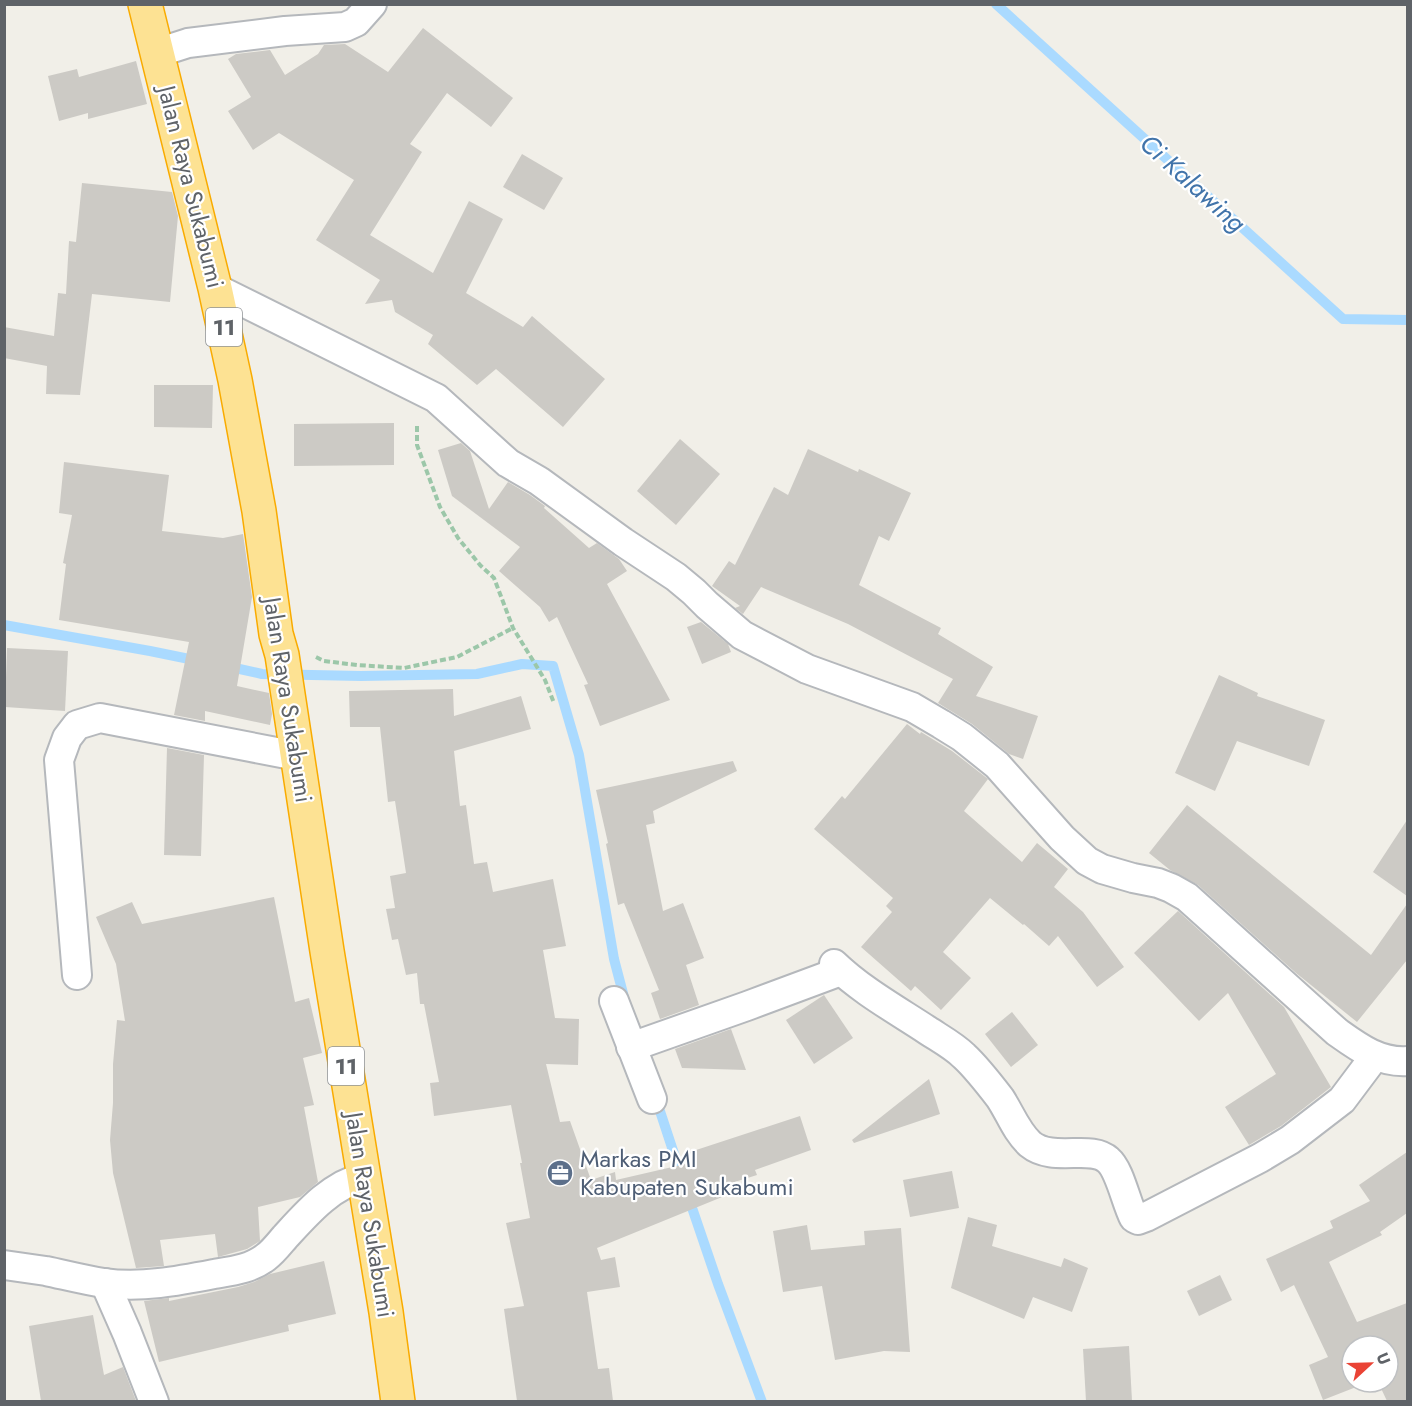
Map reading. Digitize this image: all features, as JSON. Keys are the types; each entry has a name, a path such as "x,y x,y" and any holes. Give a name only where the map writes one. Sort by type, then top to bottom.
{"highway":[{"name":"Jalan Raya Sukabumi","path":"145,4 236,380 259,511 399,1401"}],"street":[{"path":"157,53 188,43 285,31 345,27 356,21 372,4"},
{"path":"215,288 436,398 508,463 540,481 623,542 676,577 742,635 807,669 912,707 962,737 997,765 1062,838 1087,861 1102,869 1158,883 1187,897 1337,1032 1375,1056 1407,1061"},
{"path":"77,975 59,760 67,738 76,725 100,718 295,744"},
{"path":"631,1047 747,1006 837,967 855,983 964,1055 1000,1099 1028,1142 1038,1150 1058,1154 1100,1155 1108,1160 1115,1168 1134,1218 1138,1220 1260,1158 1290,1140 1342,1100 1375,1056"},
{"path":"614,1001 652,1099"},
{"path":"4,1265 105,1283 154,1284 235,1270 267,1257 305,1215 337,1188 351,1180 364,1177"},
{"path":"105,1283 153,1401"}],"path":[{"path":"436,398 422,414 417,425 417,446 440,507 458,538 494,578 513,628 545,680 554,703"},
{"path":"279,644 304,651 324,661 404,668 457,657 513,628"}],"building":[{"path":"423,28 513,98 491,127 447,93 410,144 422,152 370,235 433,273 469,201 503,219 466,293 523,327 532,316 605,379 563,427 496,369 477,385 428,344 433,335 395,312 392,300 365,304 380,280 316,240 354,180 279,133 253,150 228,111 251,97 228,59 236,54 270,50 285,75 318,54 324,45 345,44 388,72"},
{"path":"136,61 147,104 88,119 88,113 59,121 48,76 77,69 79,77"},
{"path":"522,154 563,178 544,210 503,187"},
{"path":"82,183 172,192 178,216 170,302 92,294 80,395 46,394 47,366 4,358 4,327 54,336 58,293 66,294 69,241 76,242"},
{"path":"154,385 213,385 212,428 154,427"},
{"path":"394,423 394,465 294,466 294,424"},
{"path":"680,439 720,474 676,525 637,491"},
{"path":"461,443 470,451 489,509 508,482 545,506 544,508 589,548 597,543 619,559 627,571 607,584 670,700 600,726 584,685 588,684 557,617 549,622 540,607 499,571 520,547 452,496 438,450"},
{"path":"808,449 911,493 889,541 879,536 859,585 941,628 938,634 993,667 976,696 1038,716 1023,759 1009,754 972,724 938,703 953,679 848,624 761,587 743,614 735,608 740,606 712,586 729,561 735,565 774,487 788,495"},
{"path":"64,462 169,475 162,531 223,538 243,534 252,597 237,686 269,693 272,714 270,725 205,711 205,721 174,715 189,642 59,620 66,564 63,563 72,515 59,513"},
{"path":"701,622 728,644 731,652 702,664 687,627"},
{"path":"7,648 68,651 65,711 5,707"},
{"path":"1219,675 1258,693 1257,696 1325,720 1309,766 1237,741 1215,791 1175,773"},
{"path":"453,689 454,716 521,696 531,729 454,751 460,806 466,805 474,864 487,862 493,892 553,879 566,946 543,950 555,1018 579,1019 578,1065 546,1064 560,1122 570,1121 591,1180 615,1172 616,1180 694,1162 690,1152 800,1116 811,1150 755,1170 757,1175 725,1185 727,1195 597,1248 601,1260 615,1257 620,1287 587,1292 598,1369 609,1368 613,1401 517,1401 504,1309 524,1306 506,1223 530,1218 511,1105 434,1116 430,1083 439,1082 424,1004 420,1004 417,973 406,975 398,939 392,940 386,909 395,908 390,876 406,873 395,801 388,802 380,727 350,727 349,691"},
{"path":"907,724 920,734 921,732 952,751 988,779 964,811 1022,862 1037,843 1068,869 1054,887 1083,912 1124,967 1097,987 1058,936 1049,946 990,898 943,952 971,978 941,1010 915,986 911,991 861,947 892,912 886,906 893,898 814,829 842,796 845,799"},
{"path":"167,748 204,755 201,856 164,855"},
{"path":"733,761 737,771 653,811 655,823 646,825 663,911 683,903 704,958 686,965 699,1005 660,1019 651,993 659,990 624,903 618,905 606,844 608,843 596,790"},
{"path":"1187,805 1371,955 1407,904 1407,960 1357,1022 1296,973 1198,885 1170,870 1149,853"},
{"path":"1407,820 1407,896 1373,872"},
{"path":"274,897 295,1002 309,998 322,1053 303,1058 314,1105 304,1107 318,1182 300,1197 258,1207 260,1241 247,1249 218,1257 215,1234 160,1240 164,1266 136,1268 113,1173 110,1140 117,1020 125,1021 116,964 96,917 132,902 142,924"},
{"path":"1178,911 1284,1007 1331,1087 1281,1126 1249,1145 1225,1107 1276,1074 1228,993 1199,1021 1134,953"},
{"path":"824,995 853,1038 814,1064 786,1020"},
{"path":"1012,1012 1038,1045 1011,1067 985,1034"},
{"path":"731,1029 746,1070 682,1068 675,1049"},
{"path":"929,1079 940,1114 854,1143 852,1140"},
{"path":"1407,1152 1407,1213 1380,1232 1382,1235 1329,1262 1357,1322 1407,1303 1407,1401 1387,1401 1384,1394 1400,1394 1400,1334 1340,1334 1340,1393 1323,1400 1309,1365 1328,1357 1294,1285 1281,1292 1266,1259 1333,1228 1330,1221 1370,1201 1359,1185"},
{"path":"952,1171 959,1208 910,1217 903,1180"},
{"path":"968,1217 997,1225 992,1246 1061,1267 1064,1258 1088,1268 1072,1312 1033,1297 1024,1319 951,1288"},
{"path":"807,1225 811,1250 865,1245 864,1231 901,1228 910,1352 884,1351 835,1360 822,1286 783,1292 773,1231"},
{"path":"324,1261 336,1314 288,1325 289,1331 159,1362 144,1301 169,1298 169,1301 238,1287 270,1274"},
{"path":"1220,1275 1232,1300 1199,1316 1187,1291"},
{"path":"93,1315 104,1375 123,1367 136,1401 41,1401 29,1326"},
{"path":"1129,1346 1132,1401 1086,1401 1083,1349"}],"waterway":[{"name":"Ci Kalawing","path":"996,4 1343,319 1408,320"},
{"path":"4,625 199,661"},
{"path":"226,666 262,674 361,676 477,674 522,664 553,666 579,755 614,959 625,1001"},
{"path":"656,1099 682,1178"},
{"path":"688,1196 762,1402"}],"place":[{"name":"Markas PMI Kabupaten Sukabumi","path":"560,1173"}]}
